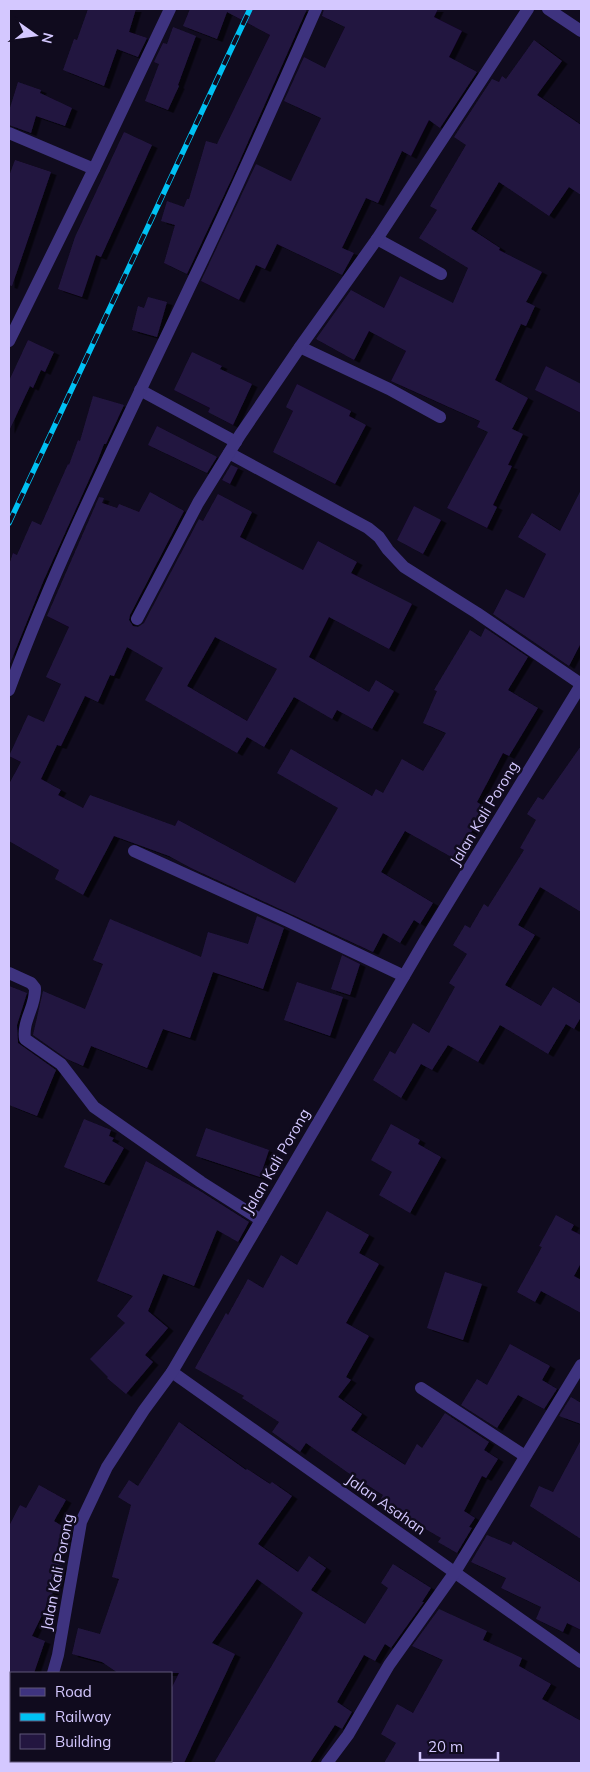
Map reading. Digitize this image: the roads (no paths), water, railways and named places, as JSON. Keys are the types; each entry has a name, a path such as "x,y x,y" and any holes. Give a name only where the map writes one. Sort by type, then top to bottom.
{"street":[{"path":"9,341 170,9"},
{"path":"9,690 108,455 255,150 316,9"},
{"path":"137,619 198,503 236,442 300,347 377,239 528,9"},
{"path":"548,9 581,31"},
{"path":"9,133 94,169"},
{"path":"377,239 441,274"},
{"path":"300,347 389,389 440,417"},
{"path":"140,390 236,442"},
{"path":"229,454 368,528 379,537 404,567 477,613 581,687"},
{"name":"Jalan Kali Porong","path":"53,1672 58,1655 81,1522 107,1467 144,1410 172,1372 404,976 581,687"},
{"path":"134,851 404,976"},
{"path":"9,974 31,983 36,988 36,995 24,1030 26,1039 61,1064 94,1107 201,1182 260,1220"},
{"path":"327,1763 348,1735 389,1665 455,1572 581,1365"},
{"name":"Jalan Asahan","path":"172,1372 581,1662"},
{"path":"421,1388 525,1456"}],"railway":[{"path":"9,523 250,9"}]}
